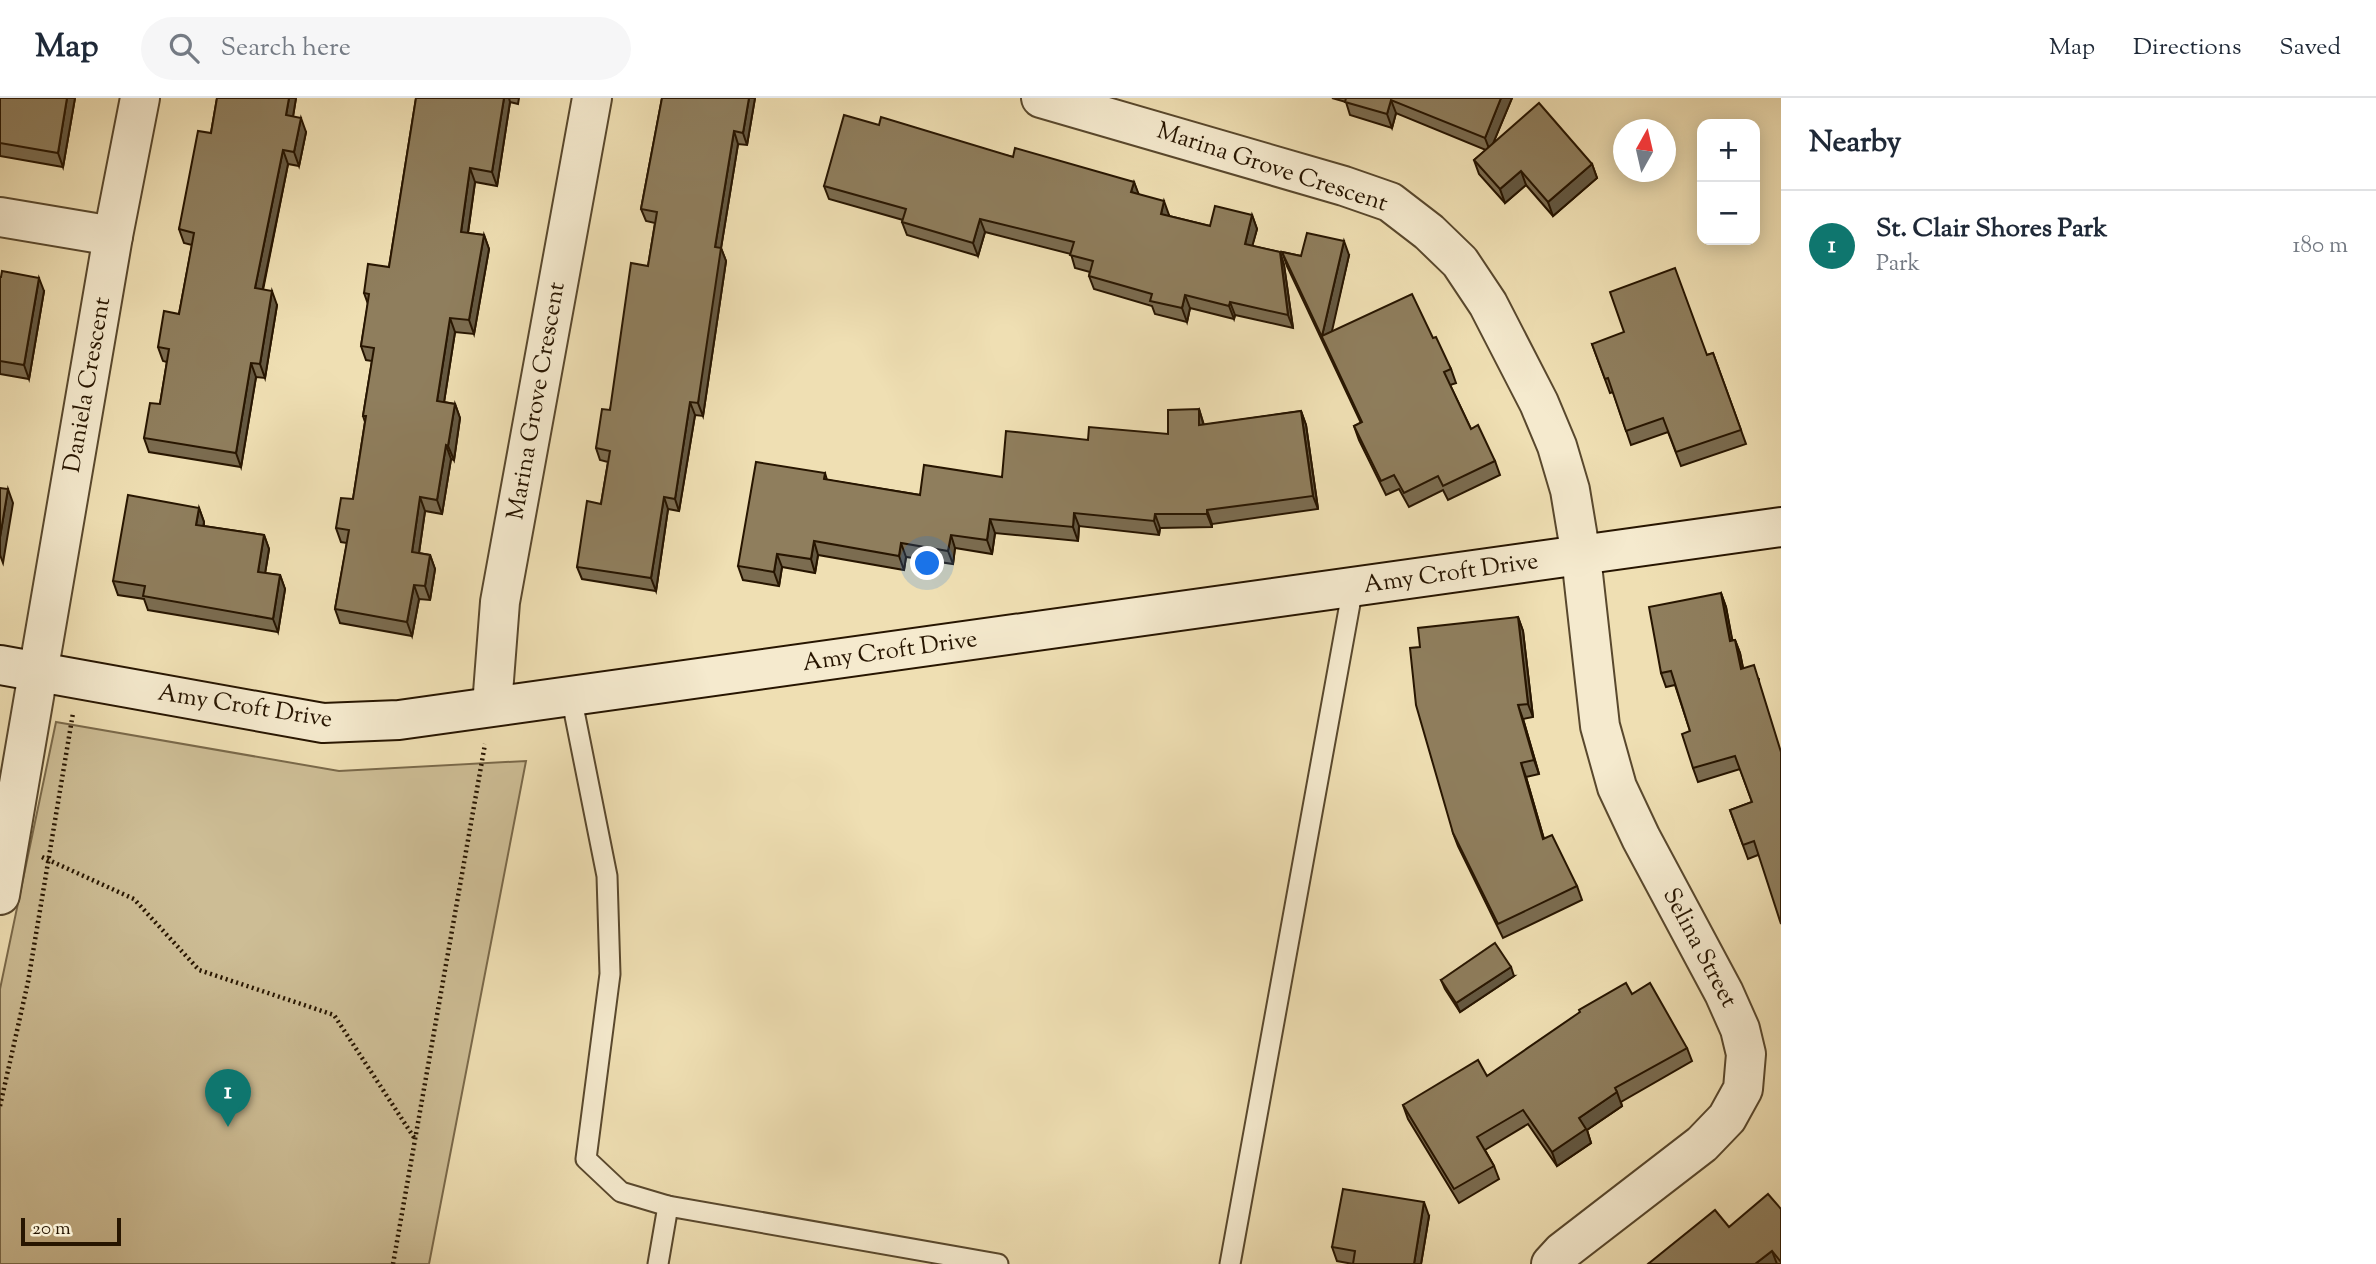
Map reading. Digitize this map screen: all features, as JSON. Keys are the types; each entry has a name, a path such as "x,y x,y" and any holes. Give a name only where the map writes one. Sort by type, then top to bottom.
{"street":[{"name":"Daniela Crescent","path":"0,895 113,236 140,98"},
{"name":"Marina Grove Crescent","path":"492,706 500,602 592,98"},
{"name":"Marina Grove Crescent","path":"1041,98 1345,186 1390,202 1429,232 1460,262 1488,304 1539,403 1557,446 1570,489 1581,556"},
{"path":"0,217 113,236"},
{"name":"Amy Croft Drive","path":"0,665 323,723 399,720 1781,527"},
{"name":"Selina Street","path":"1551,1264 1562,1252 1702,1144 1727,1118 1743,1090 1746,1054 1740,1029 1724,993 1641,838 1617,787 1600,726 1581,556"}],"lane":[{"path":"1230,1264 1353,587"},
{"path":"571,696 607,876 610,974 586,1159 621,1192 668,1206 998,1264"},
{"path":"658,1264 668,1206"}],"path":[{"path":"393,1264 492,706"},
{"path":"0,1106 28,982 73,713"},
{"path":"9,842 134,900 199,970 334,1015 415,1139"}],"shaded area":[{"path":"56,722 339,771 526,761 429,1264 0,1264 0,989"}],"building":[{"path":"0,98 67,98 58,153 0,143"},
{"path":"217,98 289,98 286,115 301,118 294,152 283,150 255,288 272,291 260,364 251,363 236,453 144,438 150,403 160,404 169,349 158,347 164,311 179,314 194,233 179,229 198,131 211,133"},
{"path":"416,98 504,98 492,172 470,168 461,232 484,235 469,320 450,318 437,401 455,404 437,500 420,497 412,552 430,555 425,586 414,585 407,622 335,609 349,530 336,528 341,498 353,499 366,416 363,416 374,348 361,346 369,294 364,293 368,264 389,267"},
{"path":"662,98 749,98 743,133 734,131 715,247 721,248 698,403 690,402 675,499 664,497 651,578 577,567 587,501 601,504 610,451 596,448 602,409 610,410 631,263 648,266 657,212 641,209"},
{"path":"1346,98 1501,98 1485,138 1391,100 1387,114 1345,102"},
{"path":"1539,103 1592,164 1548,202 1521,171 1500,189 1474,160"},
{"path":"844,115 879,125 881,117 1013,157 1015,148 1134,182 1131,192 1164,201 1161,214 1210,226 1215,206 1252,215 1245,244 1280,252 1288,315 1230,302 1229,306 1185,295 1182,308 1150,301 1152,294 1089,276 1093,261 1070,255 1074,242 980,219 973,243 902,222 906,209 824,186"},
{"path":"1307,233 1344,241 1322,336 1412,294 1451,369 1444,372 1471,429 1478,425 1495,461 1443,486 1438,476 1404,493 1394,475 1381,481 1354,426 1362,422 1282,252 1301,256"},
{"path":"1675,268 1707,355 1713,353 1741,430 1676,452 1663,418 1626,431 1608,378 1605,379 1592,344 1624,332 1610,292"},
{"path":"2,271 39,278 24,365 0,361"},
{"path":"1199,409 1199,425 1301,411 1313,496 1207,510 1207,514 1155,514 1154,521 1074,513 1073,527 990,519 987,540 951,535 948,551 901,543 899,556 814,541 811,559 777,554 774,572 738,566 756,462 825,473 824,479 920,495 924,465 1002,477 1006,431 1088,440 1089,427 1168,434 1168,410"},
{"path":"0,488 8,489 0,537"},
{"path":"128,495 199,508 196,525 264,535 258,572 280,575 273,619 143,596 145,586 113,581"},
{"path":"1721,593 1730,641 1735,640 1741,669 1754,665 1781,752 1781,924 1754,841 1743,845 1730,810 1752,802 1735,756 1693,768 1682,734 1690,731 1671,671 1661,673 1649,607"},
{"path":"1518,617 1528,704 1518,705 1534,760 1521,763 1543,839 1552,835 1577,886 1498,924 1453,833 1416,705 1410,648 1420,647 1418,628"},
{"path":"1495,943 1511,967 1456,1003 1441,980"},
{"path":"1626,983 1632,994 1650,983 1687,1048 1615,1088 1617,1092 1579,1118 1586,1129 1552,1152 1523,1110 1477,1137 1494,1166 1454,1189 1403,1105 1478,1060 1487,1076 1580,1012 1579,1010"},
{"path":"1343,1189 1424,1202 1414,1264 1353,1264 1355,1251 1332,1247"},
{"path":"1768,1194 1781,1209 1781,1262 1772,1251 1755,1264 1648,1264 1715,1210 1729,1227"}],"place":[{"name":"St. Clair Shores Park","path":"228,1127"}]}
